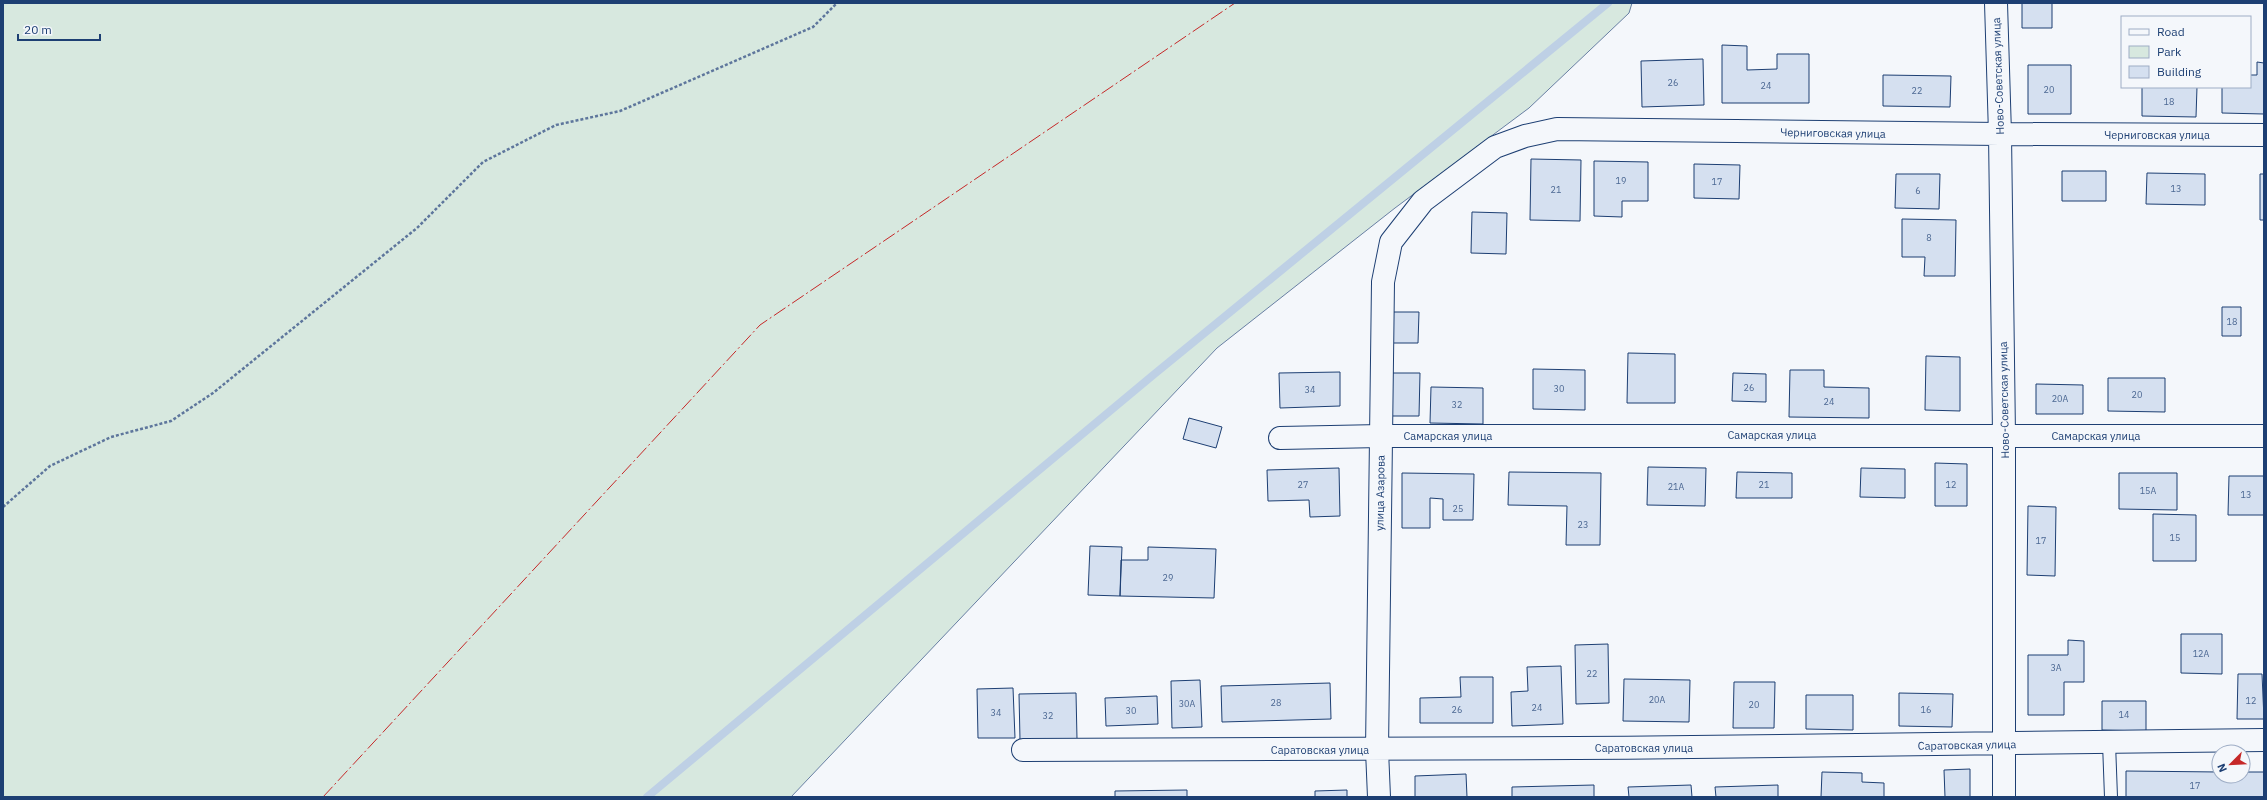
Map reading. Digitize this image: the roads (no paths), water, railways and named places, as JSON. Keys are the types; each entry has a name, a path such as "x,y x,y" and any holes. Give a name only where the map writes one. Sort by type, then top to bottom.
{"street":[{"name":"Ново-Советская улица","path":"1996,3 2000,134 2004,435 2004,797"},
{"name":"Черниговская улица","path":"1423,201 1495,147 1525,136 1557,130 2264,135"},
{"name":"улица Азарова","path":"1379,797 1377,750 1383,282 1391,242 1423,201"},
{"name":"Самарская улица","path":"1280,438 1381,436 2264,436"},
{"name":"Саратовская улица","path":"1023,750 1377,750 2004,745 2264,740"}],"lane":[{"path":"2110,743 2111,797"}],"waterway":[{"path":"647,797 1152,376 1608,3"}]}
